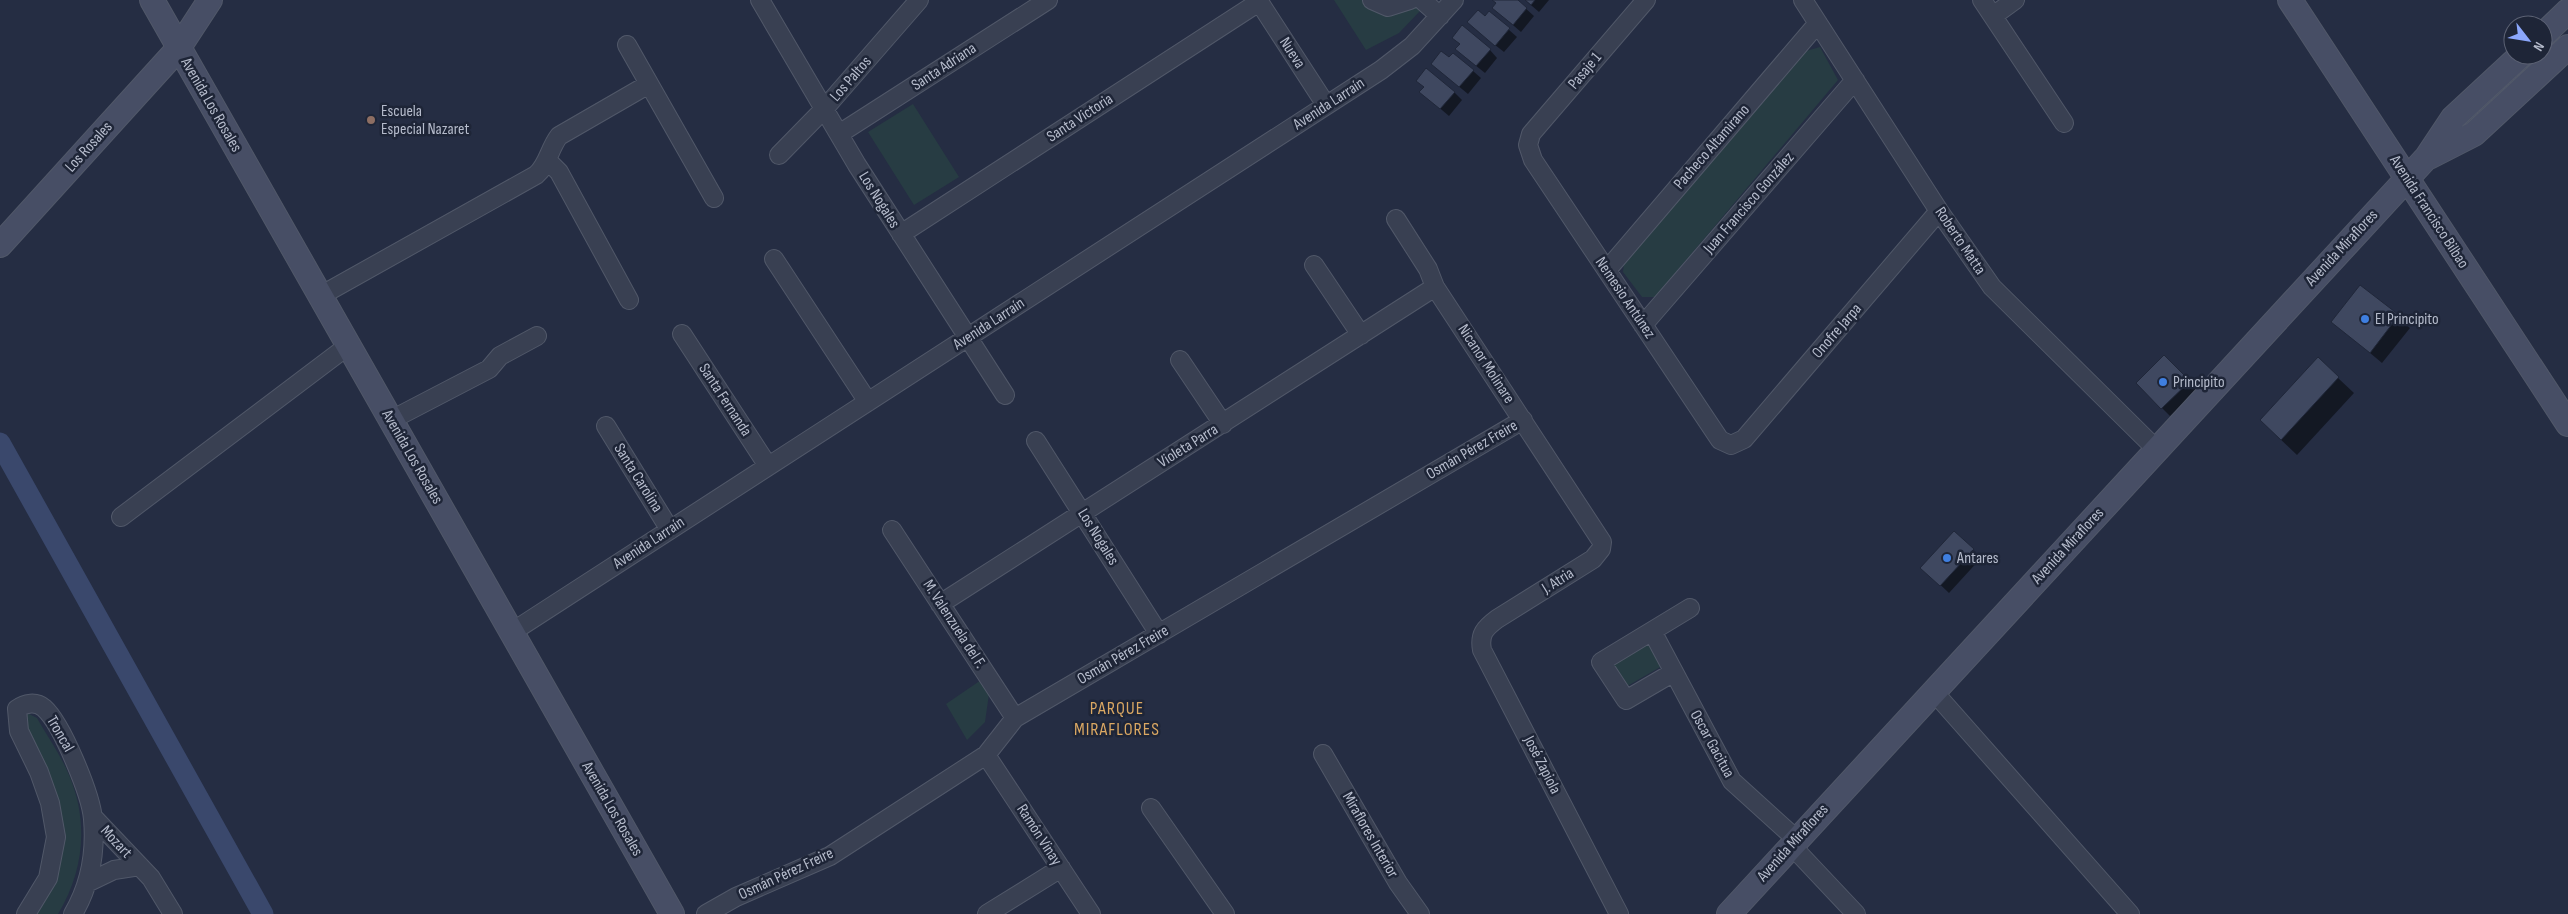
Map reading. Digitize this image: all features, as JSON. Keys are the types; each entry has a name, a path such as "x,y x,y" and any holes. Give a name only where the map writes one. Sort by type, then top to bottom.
{"street":[{"name":"Avenida Los Rosales","path":"152,0 178,50 672,914"},
{"path":"196,0 210,0"},
{"name":"Los Rosales","path":"0,245 178,50 210,0"},
{"name":"Los Nogales","path":"760,0 901,234 1006,395"},
{"name":"Los Paltos","path":"779,155 825,108 919,0"},
{"name":"Santa Adriana","path":"839,134 1048,0"},
{"path":"1372,0 1388,7 1410,0"},
{"path":"1422,0 1440,16"},
{"name":"Avenida Larraín","path":"512,632 1326,106 1396,58 1454,0"},
{"name":"Pasaje 1","path":"1528,145 1535,130 1646,0"},
{"name":"Roberto Matta","path":"1803,0 1939,211 1992,287 2157,450"},
{"path":"1982,0 2064,123"},
{"path":"1993,16 2015,0"},
{"name":"Avenida Francisco Bilbao","path":"2290,0 2568,424"},
{"name":"Nueva","path":"1259,1 1326,106"},
{"name":"Santa Victoria","path":"901,234 1259,1"},
{"path":"2553,25 2568,11"},
{"name":"Pacheco Altamirano","path":"1606,270 1818,24"},
{"path":"627,46 714,198"},
{"path":"2427,157 2474,134 2568,47"},
{"path":"2427,157 2453,118 2510,65"},
{"name":"Juan Francisco González","path":"1643,325 1855,80"},
{"path":"320,296 536,175 544,168 553,143 559,136 649,84"},
{"name":"Nemesio Antúnez","path":"1528,145 1533,160 1720,440 1730,445"},
{"name":"Avenida Miraflores","path":"1729,914 1793,842 1934,692 2427,157"},
{"path":"547,160 559,172 629,300"},
{"name":"Onofre Jarpa","path":"1730,445 1744,439 1939,211"},
{"name":"Nicanor Molinare","path":"1396,219 1428,269 1435,286 1597,532"},
{"path":"774,259 868,402"},
{"path":"1314,265 1361,335"},
{"name":"Violeta Parra","path":"940,604 1223,424 1435,286"},
{"name":"Santa Fernanda","path":"682,334 768,466"},
{"path":"391,420 489,369 500,356 537,336"},
{"path":"121,517 348,345"},
{"path":"1180,360 1223,424"},
{"name":"Osmán Pérez Freire","path":"706,914 736,897 830,856 986,756 1015,718 1523,420"},
{"name":"Santa Carolina","path":"606,426 670,530"},
{"name":"Los Nogales","path":"1036,440 1159,634"},
{"name":"M. Valenzuela del F.","path":"892,530 1015,718"},
{"name":"J. Atria","path":"1497,619 1593,559 1601,549 1602,542 1597,532"},
{"path":"1674,672 1626,700 1602,662 1690,608"},
{"name":"José Zapiola","path":"1497,619 1482,634 1480,641 1482,650 1619,914"},
{"name":"Oscar Gacitua","path":"1652,631 1732,781 1793,842 1856,914"},
{"path":"1934,692 2130,914"},
{"name":"Troncal","path":"26,914 48,878 56,836 50,803 39,772 19,731 16,709 21,705 38,705 47,712 76,765 86,789 93,817 94,847 87,883 73,914"},
{"name":"Miraflores Interior","path":"1323,754 1398,883 1420,914"},
{"name":"Ramón Vinay","path":"986,756 1091,914"},
{"path":"1151,808 1225,914"},
{"name":"Mozart","path":"93,817 151,878 173,914"},
{"name":"Mozart","path":"87,883 114,870 140,866"},
{"path":"987,914 1061,868"}],"shaded area":[{"path":"1334,0 1407,0 1420,11 1399,33 1366,50"},
{"path":"1820,47 1838,80 1655,297 1642,297 1623,272 1624,263 1806,51"},
{"path":"913,104 959,177 914,205 868,132"},
{"path":"1648,641 1662,666 1624,688 1610,665"},
{"path":"984,678 989,694 985,722 967,740 946,704"},
{"path":"29,714 37,718 62,760 69,775 79,810 81,846 78,864 74,881 58,914 32,914 58,852 23,716"}],"building":[{"path":"1492,0 1518,0 1527,8 1513,25 1492,8 1496,3"},
{"path":"1525,0 1535,0 1531,5"},
{"path":"1478,10 1485,16 1489,11 1510,28 1495,46 1467,22"},
{"path":"1462,25 1491,49 1476,66 1455,49 1460,44 1452,38"},
{"path":"1441,51 1449,57 1453,53 1474,70 1459,87 1431,64"},
{"path":"1426,68 1455,92 1440,109 1419,92 1424,87 1416,81"},
{"name":"El Principito","path":"2360,285 2399,315 2370,353 2331,322"},
{"name":"Principito","path":"2164,355 2190,381 2161,409 2136,383"},
{"path":"2318,357 2339,377 2281,440 2260,420"},
{"name":"Antares","path":"1954,531 1974,549 1940,586 1920,568"}],"waterway":[{"path":"0,443 263,914"}],"place":[{"name":"Escuela Especial Nazaret","path":"371,120"},
{"name":"El Principito","path":"2365,319"},
{"name":"Principito","path":"2163,382"},
{"name":"Antares","path":"1947,558"}],"district":[{"name":"PARQUE MIRAFLORES","path":"1117,718"}]}
